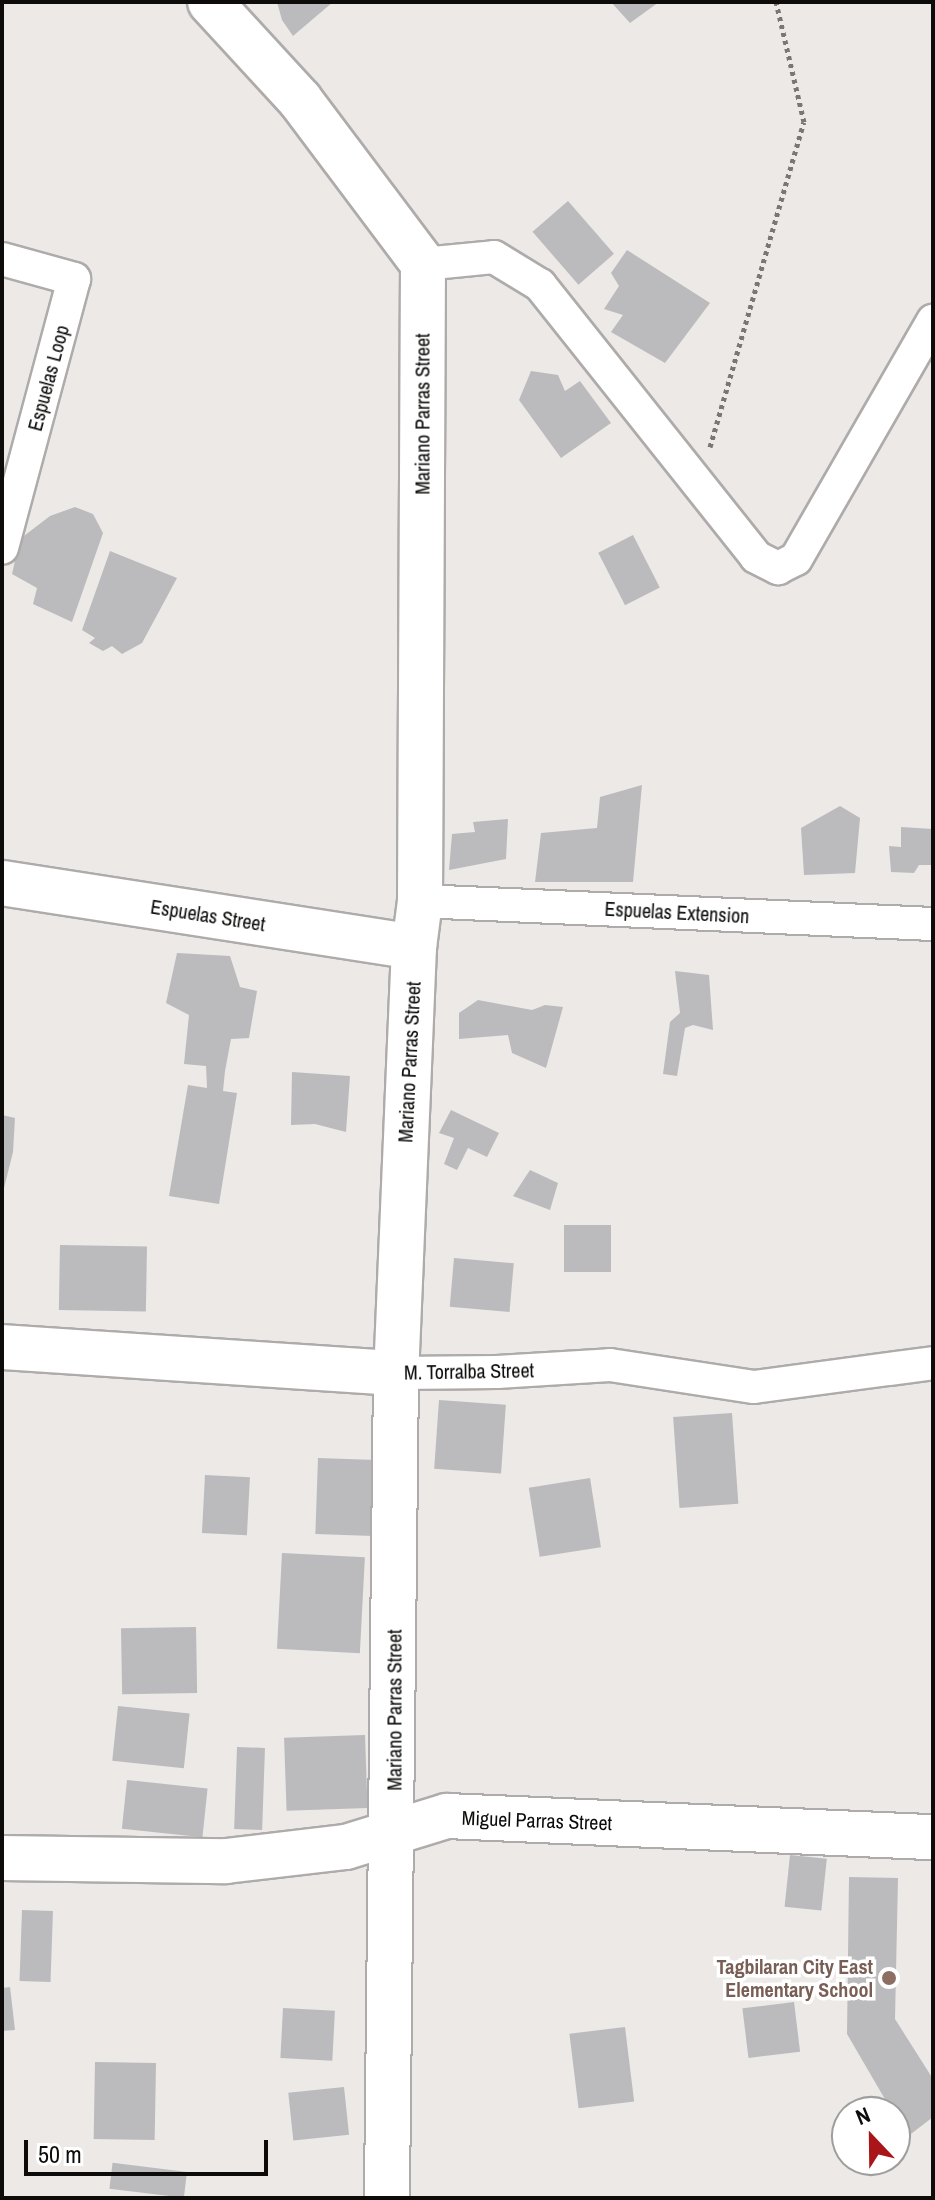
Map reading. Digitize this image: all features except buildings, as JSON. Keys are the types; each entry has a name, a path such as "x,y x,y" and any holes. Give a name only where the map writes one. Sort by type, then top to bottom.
{"main road":[{"path":"210,2 300,100 423,264"},
{"name":"Mariano Parras Street","path":"387,2198 396,1373 414,947 420,901 423,264"},
{"name":"Espuelas Street","path":"2,883 414,947"},
{"name":"M. Torralba Street","path":"2,1347 396,1373"},
{"name":"Miguel Parras Street","path":"2,1858 226,1861 346,1847 447,1816 933,1837"}],"street":[{"path":"423,264 494,257 540,285 756,557 778,568 796,559 933,321"},
{"name":"Espuelas Loop","path":"2,259 74,279 2,548"},
{"name":"Espuelas Extension","path":"420,901 933,924"},
{"name":"M. Torralba Street","path":"396,1373 610,1365 754,1387 933,1363"}],"path":[{"path":"699,486 804,122 776,2"}],"place":[{"name":"Tagbilaran City East Elementary School","path":"889,1978"}]}
